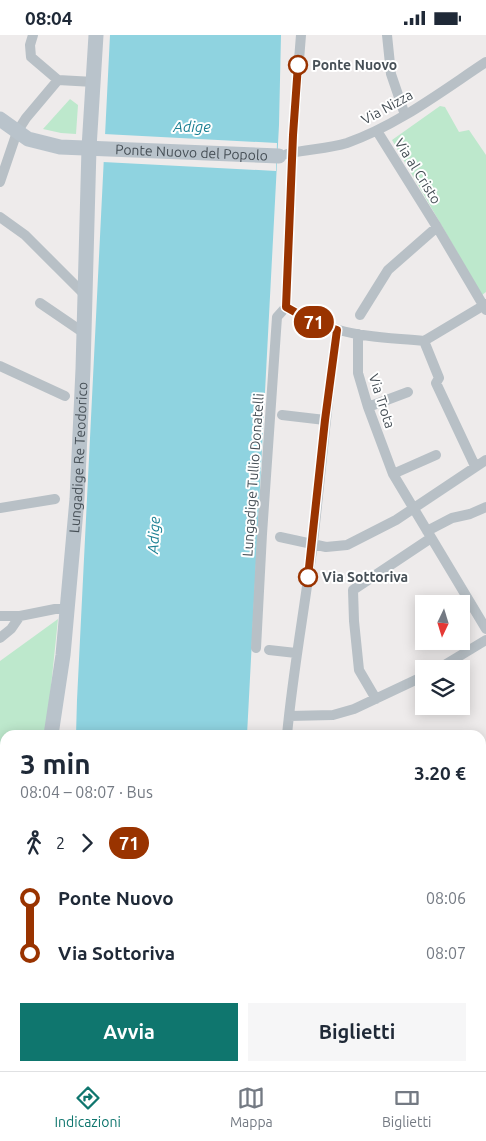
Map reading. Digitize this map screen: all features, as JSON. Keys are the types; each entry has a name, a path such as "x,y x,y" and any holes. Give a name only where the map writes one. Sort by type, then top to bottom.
{"street":[{"path":"33,35 29,51 31,57 58,80 94,82"},
{"path":"96,35 94,82 102,148"},
{"path":"301,35 286,155 286,307 311,321 337,330 424,341 485,306"},
{"path":"387,35 391,73 405,115"},
{"name":"Via Nizza","path":"286,155 346,143 377,131 486,63"},
{"path":"0,182 17,132 26,118 58,80"},
{"path":"0,119 28,139 60,147 76,156 82,165 88,181"},
{"name":"Via al Cristo","path":"377,131 485,306"},
{"name":"Ponte Nuovo del Popolo","path":"60,147 286,155"},
{"name":"Lungadige Re Teodorico","path":"52,730 63,655 78,499 86,295 88,181 92,164 97,157 106,151 102,148 88,181"},
{"path":"0,217 25,235 86,295"},
{"path":"360,315 388,270 437,227"},
{"path":"40,303 84,333"},
{"name":"Lungadige Tullio Donatelli","path":"256,648 277,317 286,307"},
{"path":"288,730 337,330"},
{"name":"Via Trota","path":"358,334 358,373 368,407 393,474 486,629"},
{"path":"424,341 438,378 436,383 475,466"},
{"path":"0,366 65,396"},
{"path":"368,407 408,392"},
{"path":"282,415 325,420"},
{"path":"393,474 436,455"},
{"path":"280,537 326,547 348,545 396,520 486,460"},
{"path":"0,508 55,499"},
{"path":"376,699 359,670 353,590 452,518 470,514 486,507"},
{"path":"0,615 20,616 55,609 67,609"},
{"path":"0,638 11,629 20,616"},
{"path":"453,660 486,640"},
{"path":"269,650 296,653"},
{"path":"289,716 333,715 354,709 415,680"}],"green space":[{"path":"70,99 78,105 76,134 43,129"},
{"path":"440,106 445,107 459,132 469,130 486,155 486,292 482,295 392,140"},
{"path":"58,619 47,730 0,730 0,661"}],"water":[{"name":"Adige","path":"110,35 281,35 279,125 247,730 76,730"}],"pier":[{"path":"104,134 277,143 276,171 103,162"}],"bus line":[{"name":"71","path":"298,65 293,135 286,307 311,321 337,330 308,577"}],"place":[{"name":"Ponte Nuovo","path":"298,65"},
{"name":"Via Sottoriva","path":"308,577"}]}
